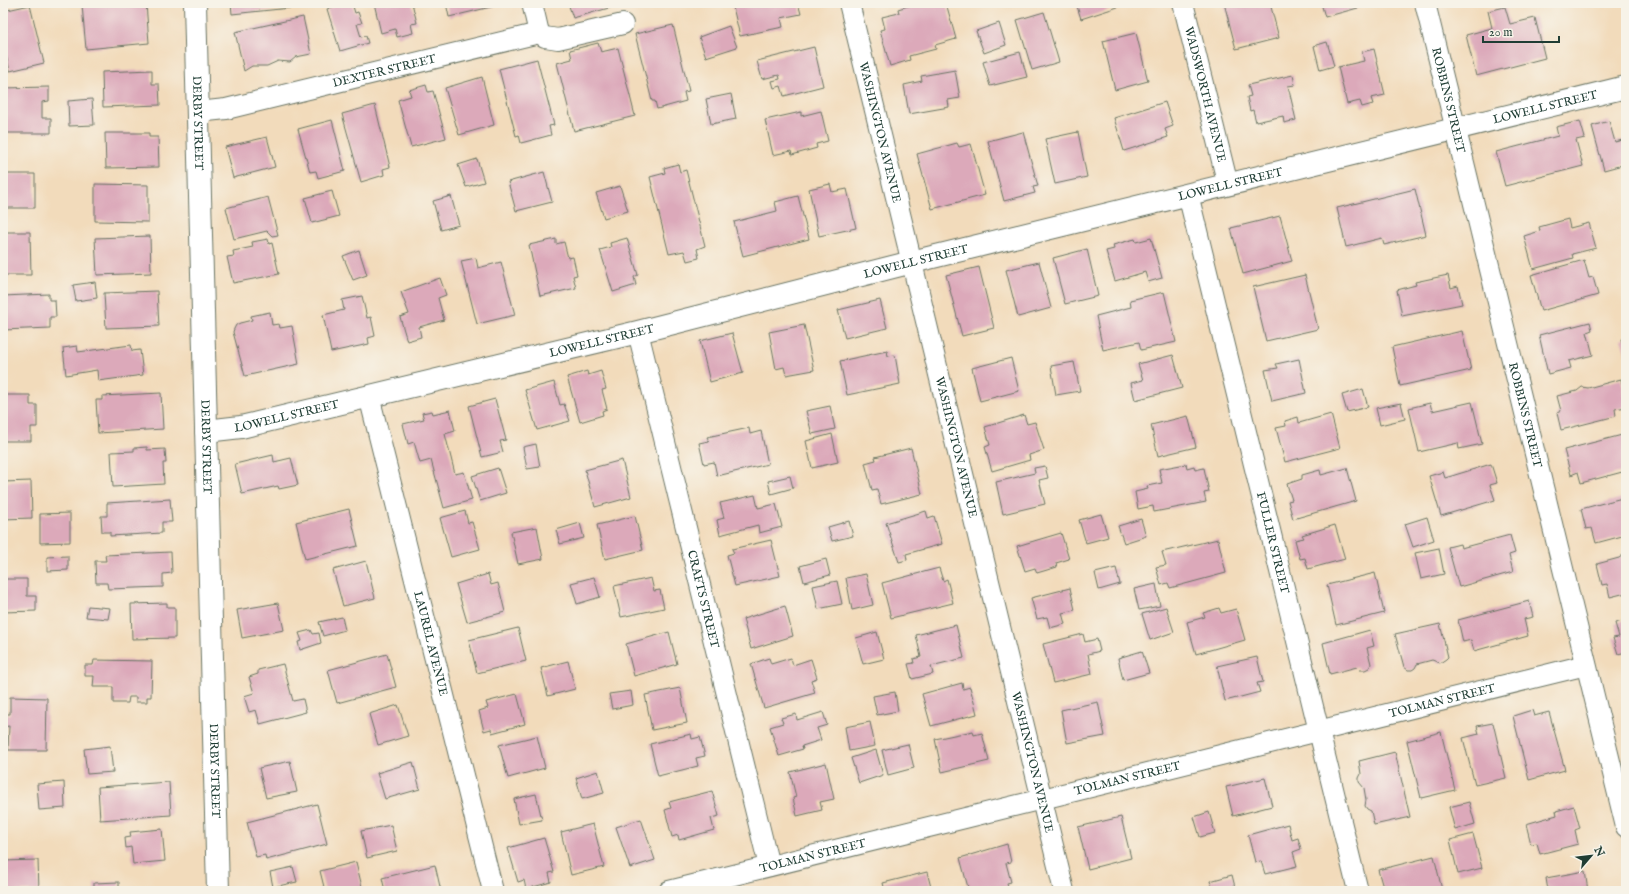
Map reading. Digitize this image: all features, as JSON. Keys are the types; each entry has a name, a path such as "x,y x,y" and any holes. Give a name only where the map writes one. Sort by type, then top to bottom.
{"street":[{"name":"DERBY STREET","path":"195,3 218,891"},
{"path":"532,3 539,33 545,36 558,39 623,24"},
{"name":"WASHINGTON AVENUE","path":"849,3 1064,891"},
{"name":"WADSWORTH AVENUE","path":"1183,3 1228,185"},
{"name":"ROBBINS STREET","path":"1425,3 1626,827"},
{"name":"DEXTER STREET","path":"198,112 226,109 539,33"},
{"name":"LOWELL STREET","path":"206,431 241,427 638,332 912,262 1626,88"},
{"name":"FULLER STREET","path":"1188,194 1358,891"},
{"name":"CRAFTS STREET","path":"638,332 769,866"},
{"name":"LAUREL AVENUE","path":"369,396 493,891"},
{"name":"TOLMAN STREET","path":"669,891 1041,798 1586,665"}],"building":[{"path":"104,3 146,3 149,43 86,49 82,5"},
{"path":"231,3 290,3 290,8 232,14"},
{"path":"343,3 352,3 355,13 358,12 362,23 357,24 361,37 366,36 368,43 340,51 327,9"},
{"path":"374,3 412,3 417,23 411,24 413,33 397,37 395,29 381,33"},
{"path":"446,3 494,3 495,6 449,17"},
{"path":"568,3 627,3 573,18"},
{"path":"732,3 798,3 801,14 781,18 783,27 740,36"},
{"path":"918,3 927,3 928,6 946,3 956,39 935,45 936,49 909,56 910,60 890,66 880,30 885,29 882,17 899,13 898,9"},
{"path":"1076,3 1130,3 1081,19"},
{"path":"1224,3 1270,3 1279,38 1236,49"},
{"path":"1321,3 1376,3 1325,17"},
{"path":"30,5 44,63 10,71 3,42 3,11"},
{"path":"1505,7 1510,24 1535,18 1545,58 1476,76 1466,35 1492,28 1488,11"},
{"path":"1044,12 1059,62 1032,70 1017,20"},
{"path":"303,17 311,54 296,57 290,62 278,61 267,66 252,66 244,71 235,32"},
{"path":"999,23 1006,45 984,53 976,31"},
{"path":"673,25 689,91 684,92 686,101 657,109 655,101 652,101 635,34"},
{"path":"729,26 737,47 706,57 699,37"},
{"path":"1136,33 1148,81 1115,90 1103,41"},
{"path":"1327,42 1334,66 1320,70 1314,46"},
{"path":"598,43 601,52 618,48 635,116 574,131 557,63 572,59 570,50"},
{"path":"814,47 823,86 784,96 781,86 774,88 772,81 780,79 779,75 762,79 757,61"},
{"path":"1374,49 1385,95 1371,98 1373,104 1362,107 1360,101 1347,104 1338,67 1364,61 1362,52"},
{"path":"1020,52 1027,77 990,86 983,62"},
{"path":"537,59 554,125 549,126 551,135 521,143 519,135 516,136 499,69"},
{"path":"152,70 152,84 159,84 160,105 103,107 102,72"},
{"path":"955,70 960,98 948,100 949,107 909,114 904,85 922,81 921,76"},
{"path":"1293,75 1295,85 1288,86 1296,120 1284,123 1283,116 1256,122 1253,110 1250,111 1247,97 1251,96 1248,85"},
{"path":"482,77 494,125 459,135 445,88"},
{"path":"426,85 428,92 433,91 446,138 411,147 398,100 411,96 409,90"},
{"path":"49,87 49,101 42,102 42,118 51,118 51,133 3,133 3,88"},
{"path":"731,94 736,119 711,124 706,99"},
{"path":"92,99 94,125 69,126 68,101"},
{"path":"1165,102 1173,126 1165,129 1168,137 1124,151 1114,118"},
{"path":"375,105 390,167 383,169 384,175 361,182 342,114"},
{"path":"821,111 828,141 816,144 817,148 792,155 791,151 773,155 765,120 801,112 801,116"},
{"path":"332,120 345,171 318,178 316,171 310,172 298,129"},
{"path":"1580,121 1585,138 1576,140 1583,166 1505,186 1496,152 1558,136 1556,127"},
{"path":"1609,121 1615,142 1626,139 1626,164 1604,170 1592,126"},
{"path":"1023,132 1038,186 1033,187 1035,193 1004,201 988,141"},
{"path":"1078,132 1087,177 1055,184 1045,139"},
{"path":"105,133 149,133 149,137 158,137 159,167 106,168"},
{"path":"267,137 275,167 233,178 225,147"},
{"path":"957,143 959,147 971,144 985,195 932,209 917,154"},
{"path":"477,159 484,182 466,187 458,165"},
{"path":"678,164 680,172 686,170 705,246 697,249 699,258 687,261 684,251 669,254 650,177 665,173 664,168"},
{"path":"544,172 552,202 516,211 508,182"},
{"path":"3,174 35,174 35,208 3,208"},
{"path":"95,184 148,185 148,222 95,221"},
{"path":"830,184 832,192 847,189 856,228 819,236 809,189"},
{"path":"620,186 628,211 604,218 596,193"},
{"path":"1415,189 1426,235 1384,245 1382,238 1346,247 1337,208"},
{"path":"332,191 339,216 312,223 305,198"},
{"path":"451,196 459,225 441,230 433,201"},
{"path":"798,196 809,239 743,256 734,222 777,211 775,202"},
{"path":"268,197 278,235 272,236 267,231 234,239 226,208"},
{"path":"1280,216 1292,261 1243,274 1231,228"},
{"path":"1568,219 1570,228 1589,223 1596,248 1572,254 1573,258 1533,269 1524,236 1540,231 1539,227"},
{"path":"3,232 30,232 31,275 3,275"},
{"path":"150,236 151,273 97,275 95,238"},
{"path":"627,238 638,275 634,277 636,285 613,292 600,250 611,247 610,243"},
{"path":"1151,238 1162,278 1148,282 1145,272 1115,281 1106,251 1114,249 1113,245 1135,239 1136,242"},
{"path":"268,239 269,244 272,243 279,274 233,283 227,257 234,256 233,251 253,247 252,242"},
{"path":"556,239 556,244 564,242 568,258 573,257 577,275 573,276 576,288 540,296 529,245"},
{"path":"1087,249 1098,296 1065,304 1053,258"},
{"path":"359,250 367,275 353,280 343,256"},
{"path":"476,258 478,268 501,262 515,315 477,324 461,261"},
{"path":"1584,260 1589,278 1593,277 1598,295 1541,311 1531,275"},
{"path":"1039,262 1051,308 1018,317 1006,270"},
{"path":"979,267 994,328 962,336 946,275"},
{"path":"1305,275 1318,329 1266,341 1253,287"},
{"path":"1448,275 1451,288 1458,286 1462,304 1402,316 1397,290 1416,285 1415,282"},
{"path":"440,278 446,295 438,298 444,320 419,327 421,337 407,341 400,317 409,314 401,292"},
{"path":"95,282 97,298 76,301 73,285"},
{"path":"157,291 159,326 106,328 104,293"},
{"path":"1164,292 1176,342 1141,350 1139,342 1103,350 1096,316 1131,307 1130,300"},
{"path":"49,294 49,300 55,300 56,317 50,317 50,328 3,330 3,296"},
{"path":"362,296 367,318 371,317 375,336 368,338 369,344 331,352 323,315 344,310 342,300"},
{"path":"880,300 887,328 845,338 838,310"},
{"path":"270,312 272,325 279,324 280,328 292,326 299,364 245,376 233,332 234,329 236,325 240,323 252,320 251,316"},
{"path":"1590,322 1592,330 1587,332 1593,355 1569,361 1571,368 1548,374 1539,335"},
{"path":"804,325 814,370 786,375 784,367 776,369 769,332"},
{"path":"1462,331 1471,370 1400,386 1392,347"},
{"path":"732,333 743,373 710,382 700,341"},
{"path":"1626,337 1626,355 1621,339"},
{"path":"131,345 132,351 140,350 143,375 98,381 97,370 66,375 63,348 77,346 78,352"},
{"path":"887,351 888,356 895,355 900,384 847,395 840,361"},
{"path":"1173,355 1182,388 1135,400 1131,383 1143,380 1138,364"},
{"path":"1011,358 1019,391 980,401 972,368"},
{"path":"1299,359 1306,393 1272,401 1265,370 1278,368 1276,364"},
{"path":"1074,362 1080,391 1056,395 1051,366"},
{"path":"587,371 588,375 601,371 606,389 602,390 607,409 602,411 603,415 580,422 567,377"},
{"path":"1621,379 1626,399 1626,407 1615,409 1616,416 1561,430 1557,413 1561,411 1557,396 1577,391 1582,387 1588,388"},
{"path":"554,382 560,405 564,404 570,421 537,430 525,390"},
{"path":"1363,389 1368,407 1347,412 1342,395"},
{"path":"161,393 163,429 98,433 96,400 102,400 102,396"},
{"path":"3,395 30,395 30,405 37,405 37,427 31,427 31,441 3,441"},
{"path":"495,399 506,440 500,441 503,452 482,457 469,406"},
{"path":"1472,402 1482,444 1459,449 1458,443 1419,452 1409,408 1430,403 1432,411"},
{"path":"1401,403 1405,419 1380,425 1376,408"},
{"path":"830,406 835,429 812,434 806,411"},
{"path":"450,410 455,431 445,434 455,474 464,472 472,500 444,508 431,460 420,463 414,442 408,444 403,424 424,419 422,413 432,411 433,414"},
{"path":"1331,414 1340,448 1285,462 1276,428 1286,426 1285,421 1298,417 1299,423"},
{"path":"1024,415 1027,424 1035,422 1044,450 1029,455 1030,460 992,471 985,447 990,445 985,427"},
{"path":"1188,416 1196,447 1158,456 1151,425"},
{"path":"749,428 750,434 761,431 768,464 717,476 714,462 704,464 699,443 709,441 707,437"},
{"path":"832,434 838,462 812,468 806,441"},
{"path":"1626,434 1626,471 1581,483 1578,472 1571,475 1564,450"},
{"path":"536,444 540,467 527,469 523,447"},
{"path":"147,447 147,450 165,449 166,463 163,463 164,484 113,487 111,452 134,451 134,448"},
{"path":"911,448 922,494 881,504 877,489 872,490 865,463 876,460 875,457"},
{"path":"273,455 274,462 291,458 298,485 279,489 278,486 242,494 235,464"},
{"path":"622,460 631,497 595,507 585,470"},
{"path":"1186,464 1187,468 1194,466 1195,470 1204,468 1209,492 1204,493 1206,502 1154,512 1153,506 1138,509 1135,492 1148,489 1147,486 1162,483 1159,469"},
{"path":"1491,464 1497,483 1490,485 1495,500 1441,516 1429,476 1443,472 1445,478"},
{"path":"1045,466 1048,478 1039,480 1045,504 1003,514 996,482 1035,473 1034,468"},
{"path":"498,468 506,493 480,501 472,476"},
{"path":"1347,468 1356,501 1293,519 1288,501 1292,500 1287,484 1302,479 1302,475 1320,470 1321,475"},
{"path":"790,476 793,488 771,494 768,481"},
{"path":"31,481 32,518 3,519 3,482"},
{"path":"755,495 758,508 776,504 782,527 759,533 758,525 720,535 717,520 724,518 720,503"},
{"path":"1626,497 1626,535 1596,543 1592,528 1586,529 1581,509"},
{"path":"170,499 172,522 162,522 162,533 110,536 110,532 102,532 101,516 107,516 107,503"},
{"path":"349,509 358,546 305,559 296,522"},
{"path":"465,511 468,523 472,522 480,549 451,557 440,518"},
{"path":"926,511 928,518 934,516 942,544 906,554 907,560 899,562 886,523"},
{"path":"70,513 70,542 40,543 40,514"},
{"path":"1101,514 1108,537 1086,543 1079,520"},
{"path":"635,516 643,550 605,559 597,525"},
{"path":"1427,517 1434,540 1413,547 1405,524"},
{"path":"1141,519 1146,536 1124,543 1118,526"},
{"path":"849,521 853,536 832,541 828,527"},
{"path":"580,523 584,538 560,544 556,530"},
{"path":"1335,525 1345,559 1308,569 1305,558 1300,559 1295,540 1304,538 1302,535"},
{"path":"537,527 543,559 518,564 511,532"},
{"path":"1061,533 1069,559 1056,563 1057,567 1037,573 1035,568 1025,571 1017,546"},
{"path":"1510,535 1515,553 1509,555 1513,572 1459,587 1448,547 1460,544 1461,548"},
{"path":"1218,539 1226,573 1170,588 1168,583 1161,585 1156,567 1166,565 1162,552"},
{"path":"771,540 780,576 735,586 727,555 734,553 732,549"},
{"path":"1439,548 1444,574 1421,579 1415,553"},
{"path":"171,552 172,573 163,574 163,587 108,589 107,583 96,583 95,561 106,561 105,555"},
{"path":"1626,553 1626,593 1610,597 1607,584 1602,585 1597,564 1619,558"},
{"path":"68,556 68,570 47,571 47,557"},
{"path":"826,559 830,575 804,582 800,566"},
{"path":"366,561 375,598 343,606 333,570"},
{"path":"939,568 943,581 947,579 953,603 891,618 882,583"},
{"path":"1116,568 1120,584 1099,590 1095,573"},
{"path":"1375,573 1384,613 1336,625 1327,585"},
{"path":"488,574 491,585 498,583 505,612 467,622 456,584"},
{"path":"866,574 873,605 852,610 846,578"},
{"path":"594,577 600,597 577,604 571,583"},
{"path":"651,578 654,591 660,590 664,608 621,617 614,586"},
{"path":"3,579 27,579 27,596 36,596 36,611 3,612"},
{"path":"837,581 842,604 818,609 813,586"},
{"path":"1156,584 1160,606 1139,610 1134,589"},
{"path":"1070,588 1075,610 1062,613 1065,624 1050,628 1047,617 1037,619 1031,598"},
{"path":"1529,601 1533,617 1524,619 1528,636 1474,651 1471,640 1463,642 1458,620"},
{"path":"167,603 167,607 175,607 175,638 132,639 131,604"},
{"path":"278,603 284,630 242,638 237,610"},
{"path":"88,606 110,608 108,619 86,617"},
{"path":"785,606 793,636 751,649 743,619"},
{"path":"1166,607 1174,632 1150,640 1142,614"},
{"path":"1219,608 1221,613 1236,609 1245,640 1196,654 1187,622 1205,617 1203,613"},
{"path":"342,617 345,630 323,636 319,622"},
{"path":"1626,620 1626,652 1618,654 1613,638 1619,637 1615,623"},
{"path":"1440,624 1448,657 1440,663 1432,660 1417,664 1412,670 1408,670 1404,667 1395,634"},
{"path":"956,625 964,658 931,666 933,674 912,679 908,664 914,663 913,659 921,657 916,635"},
{"path":"518,628 526,661 477,673 469,640"},
{"path":"311,630 313,634 319,633 321,643 300,650 298,642 302,641 299,633"},
{"path":"1370,630 1374,646 1367,648 1371,664 1369,668 1360,670 1357,667 1330,674 1323,643"},
{"path":"669,632 677,664 634,676 626,644"},
{"path":"877,632 884,659 863,664 856,638"},
{"path":"1083,634 1085,642 1097,639 1100,651 1088,654 1092,674 1053,683 1043,644"},
{"path":"1142,651 1149,673 1123,680 1118,658"},
{"path":"387,654 396,687 337,703 328,670"},
{"path":"1257,657 1263,682 1257,683 1260,692 1225,701 1217,666"},
{"path":"769,658 771,664 791,658 793,665 811,659 817,678 811,680 815,693 764,708 751,664"},
{"path":"94,660 152,661 151,697 147,697 147,702 136,702 136,697 129,697 128,703 113,703 113,687 93,687 94,676 85,676 85,665 93,665"},
{"path":"568,661 575,689 548,696 541,668"},
{"path":"283,664 293,701 303,699 306,712 260,724 256,710 249,712 244,696 254,693 249,677 258,674 258,670"},
{"path":"962,683 963,689 970,687 977,714 931,726 922,694"},
{"path":"680,688 687,723 652,730 645,695"},
{"path":"631,691 633,705 612,709 609,694"},
{"path":"895,692 898,711 877,715 873,696"},
{"path":"517,694 525,724 492,733 491,729 484,731 479,711 488,708 486,702"},
{"path":"10,697 47,698 46,750 8,750 9,726 3,727 3,714 10,714"},
{"path":"1098,702 1105,736 1067,743 1061,710"},
{"path":"398,705 408,736 378,745 369,714"},
{"path":"1532,710 1534,716 1549,712 1565,770 1529,780 1513,716"},
{"path":"823,712 827,725 817,728 821,740 802,746 803,749 779,756 770,727 783,723 781,718 796,714 797,720"},
{"path":"870,722 875,746 849,751 845,727"},
{"path":"1493,723 1506,778 1475,785 1463,738 1479,734 1477,726"},
{"path":"973,731 974,735 982,733 989,761 942,772 935,739"},
{"path":"1441,732 1455,790 1421,798 1407,741"},
{"path":"691,734 692,739 700,737 705,756 696,758 698,766 658,776 650,744"},
{"path":"537,736 545,768 508,778 499,745"},
{"path":"908,744 914,768 888,775 882,750"},
{"path":"110,746 113,772 87,774 84,749"},
{"path":"876,750 883,775 859,783 851,758"},
{"path":"1395,752 1410,817 1374,825 1371,811 1365,806 1366,800 1364,788 1359,782 1361,774 1359,761"},
{"path":"290,761 297,792 266,798 259,768"},
{"path":"413,762 420,789 385,799 377,773"},
{"path":"826,763 834,799 820,802 822,810 797,816 793,798 796,797 790,772"},
{"path":"598,771 604,793 582,799 576,778"},
{"path":"1265,778 1272,806 1233,816 1226,787"},
{"path":"64,782 65,808 39,810 37,784"},
{"path":"169,782 171,815 100,820 98,787"},
{"path":"712,791 719,816 711,818 714,830 679,840 678,835 672,837 665,810 671,808 669,802"},
{"path":"536,794 542,820 519,824 514,799"},
{"path":"1469,802 1475,824 1455,830 1449,807"},
{"path":"317,804 327,844 266,860 265,855 256,857 247,822"},
{"path":"1574,806 1580,828 1575,830 1578,844 1540,854 1537,843 1531,844 1526,824 1557,815 1556,811"},
{"path":"1209,812 1215,833 1200,837 1194,817"},
{"path":"1121,817 1131,858 1088,869 1078,827"},
{"path":"641,819 655,860 630,868 616,827"},
{"path":"593,824 604,867 571,875 561,832"},
{"path":"1288,824 1292,840 1298,838 1301,849 1293,852 1297,866 1265,874 1261,861 1255,862 1248,835"},
{"path":"391,825 397,851 367,858 361,831"},
{"path":"162,829 165,861 133,864 131,847 126,848 125,838 131,837 130,832"},
{"path":"1473,834 1482,868 1458,874 1450,840"},
{"path":"544,838 554,872 549,873 551,882 526,889 524,880 518,882 508,848"},
{"path":"1007,844 1011,862 1006,863 1011,882 1007,883 1009,891 969,891 960,858"},
{"path":"1434,856 1442,890 1384,891 1378,870"},
{"path":"38,860 39,891 4,891 3,861"},
{"path":"356,862 363,891 325,891 320,871"},
{"path":"435,865 441,891 385,891 382,878"},
{"path":"293,867 297,882 273,887 270,872"},
{"path":"1585,871 1588,891 1548,891 1546,878"},
{"path":"927,872 932,891 885,891 883,883"},
{"path":"1232,875 1235,887 1222,891 1213,891 1210,881"},
{"path":"119,882 119,891 94,891 94,883"}]}
